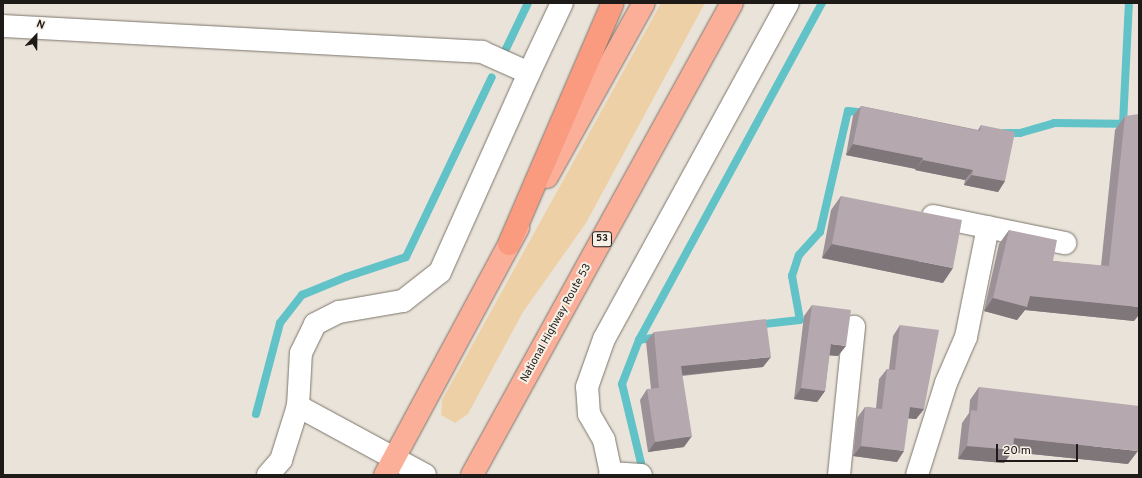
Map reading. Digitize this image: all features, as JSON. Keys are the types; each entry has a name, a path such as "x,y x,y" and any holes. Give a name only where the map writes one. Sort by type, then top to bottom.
{"highway":[{"path":"509,244 613,3"},
{"path":"390,466 509,244 644,3"},
{"name":"National Highway Route 53","path":"472,475 732,3"}],"street":[{"path":"268,475 281,460 298,406 301,354 315,324 339,312 403,301 440,272 562,3"},
{"path":"641,475 611,474 604,440 589,414 587,387 604,339 788,3"},
{"path":"3,26 482,52 529,73"},
{"path":"910,212 1065,243"},
{"path":"917,475 946,383 966,337 988,227"},
{"path":"839,475 854,327"},
{"path":"298,406 390,466 425,475"}],"shaded area":[{"path":"661,3 705,3 586,223 523,312 468,414 455,423 441,415 442,400"}],"building":[{"path":"861,106 980,131 981,125 1015,132 1005,181 972,175 973,170 853,144"},
{"path":"1139,114 1139,307 1030,296 1027,307 993,298 1009,230 1057,240 1053,261 1109,266 1125,116"},
{"path":"841,196 962,220 953,268 832,244"},
{"path":"812,305 851,310 846,346 831,344 825,391 801,388"},
{"path":"766,319 771,357 681,366 692,436 655,442 647,389 659,388 654,332"},
{"path":"900,325 939,330 924,409 910,407 904,451 861,446 865,407 882,409 887,369 895,370"},
{"path":"979,387 1139,406 1138,451 1014,438 1013,450 967,446 971,410 977,411"}],"waterway":[{"path":"504,53 528,3"},
{"path":"639,340 822,3"},
{"path":"1123,124 1129,3"},
{"path":"256,414 280,323 302,295 346,277 406,257 492,77"},
{"path":"756,325 800,320 792,276 799,255 820,232 848,111 867,113"},
{"path":"1004,133 1020,133 1054,123 1139,124"},
{"path":"641,474 641,463 622,384 639,340 659,337"}]}
